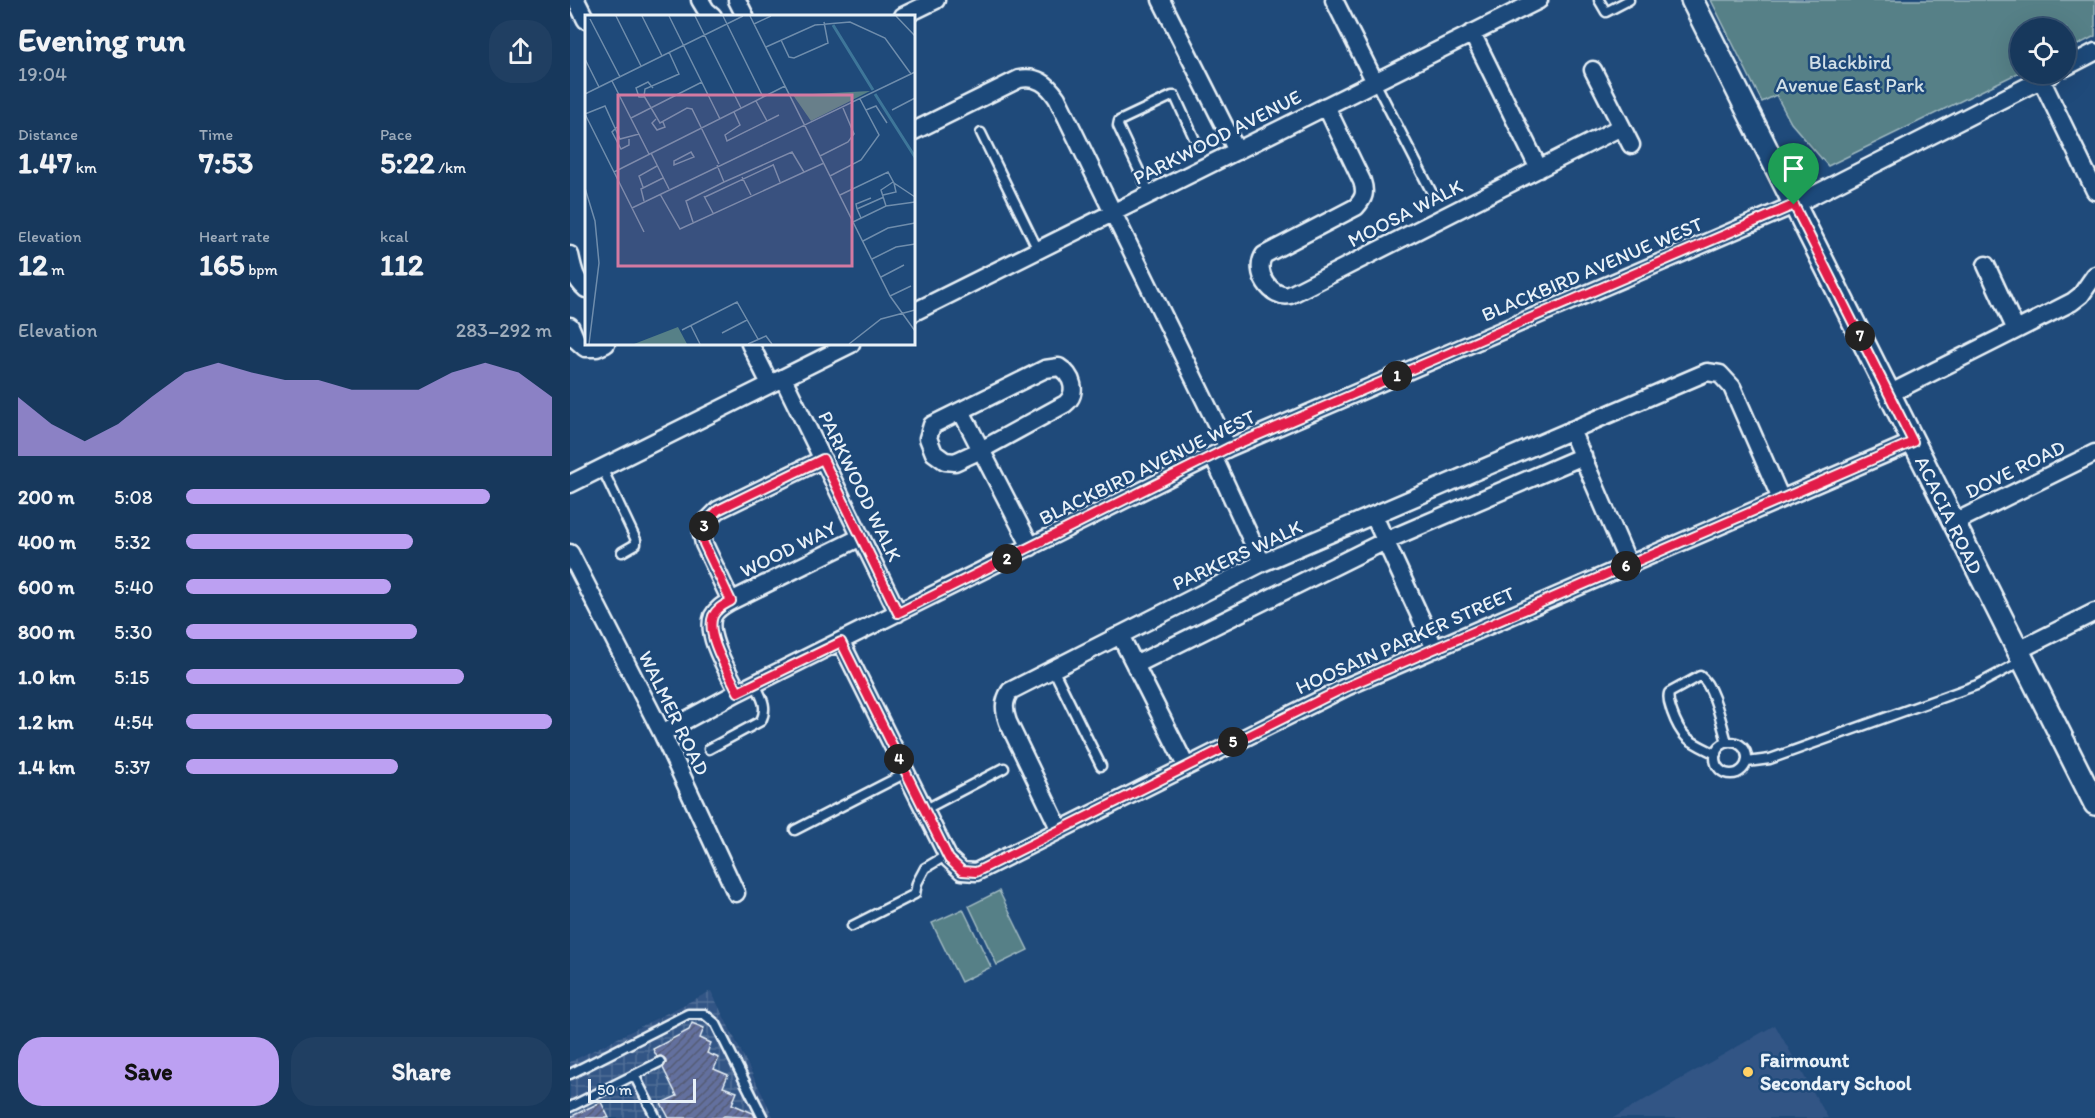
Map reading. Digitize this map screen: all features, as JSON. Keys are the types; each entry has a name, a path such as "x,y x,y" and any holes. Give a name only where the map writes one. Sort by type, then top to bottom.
{"street":[{"path":"576,0 585,18"},
{"path":"700,0 712,15"},
{"path":"905,15 936,0"},
{"path":"1161,0 1236,151"},
{"path":"1334,0 1375,82"},
{"name":"PARKWOOD AVENUE","path":"915,312 1472,33 1515,5 1539,0"},
{"name":"ACACIA ROAD","path":"1692,0 2095,804"},
{"path":"1472,33 1539,169"},
{"path":"2076,62 2095,52"},
{"path":"1593,70 1631,146"},
{"path":"915,131 1019,79 1040,80 1051,88 1228,448"},
{"name":"BLACKBIRD AVENUE WEST","path":"662,732 1228,448 1794,205 2031,84"},
{"path":"2050,84 2095,191"},
{"name":"MOOSA WALK","path":"1326,106 1362,181 1364,198 1356,207 1264,255 1261,259 1261,269 1269,288 1277,295 1290,295 1622,127"},
{"path":"570,255 575,276 585,288"},
{"path":"1986,265 2016,330"},
{"path":"1890,394 2072,302 2081,295 2095,275"},
{"path":"570,326 576,340 585,348 597,348 604,345"},
{"name":"PARKWOOD WALK","path":"751,345 777,381 823,459 898,613"},
{"path":"570,484 849,345"},
{"path":"1059,367 1068,375 1073,393 1070,400 981,450 951,462 939,458 930,446 928,438 932,425 1045,369 1059,367"},
{"name":"PARKERS WALK","path":"1059,828 1008,722 1005,700 1010,691 1262,563 1707,372 1715,372 1726,379 1732,387 1781,499"},
{"path":"961,411 1031,547"},
{"path":"1571,430 1629,565"},
{"name":"HOOSAIN PARKER STREET","path":"841,642 947,855 954,866 962,871 976,872 1059,828 1346,687 1913,442"},
{"name":"DOVE ROAD","path":"1953,523 2095,453"},
{"path":"1213,456 1262,563"},
{"path":"1136,666 1385,541 1583,456"},
{"path":"731,601 704,544 702,534 704,524 718,510 823,459"},
{"path":"1374,516 1435,648"},
{"name":"WOOD WAY","path":"738,692 716,647 711,624 717,609 861,537"},
{"name":"WALMER ROAD","path":"570,553 662,732 736,893"},
{"path":"2020,656 2095,612"},
{"path":"1120,635 1185,766"}],"lane":[{"path":"1599,0 1606,12 1629,0"},
{"path":"1375,82 1433,195"},
{"path":"1150,194 1118,126 1119,121 1175,96 1195,140"},
{"path":"981,133 1038,250"},
{"path":"602,468 636,540 636,544 622,552"},
{"path":"1747,762 1770,759 1977,685 2020,656"},
{"path":"1053,668 1101,766"},
{"path":"1716,754 1685,737 1677,726 1668,693 1695,677 1700,676 1705,679 1715,702 1727,742"},
{"path":"710,749 761,721 764,714 764,703 755,684"},
{"path":"1727,742 1743,746 1748,756 1741,771 1730,774 1720,770 1715,759 1716,754 1718,748 1727,742"},
{"path":"924,810 1004,768"},
{"path":"795,830 906,773"},
{"path":"852,926 915,894 917,883 925,868 947,855"},
{"path":"570,1074 688,1014 704,1014 716,1024 763,1118"},
{"path":"570,1107 660,1062"},
{"path":"634,1075 656,1118"}],"shaded area":[{"path":"711,991 774,1118 570,1118 570,1062"},
{"name":"Fairmount Secondary School","path":"1775,1025 1828,1118 1613,1118"}],"green space":[{"name":"Blackbird Avenue East Park","path":"1711,0 2095,0 2095,36 2076,46 2076,18 2010,18 2010,77 1828,166 1791,123 1776,95 1762,102"},
{"path":"999,891 1028,950 997,965 969,906"},
{"path":"963,909 991,967 961,982 932,923"}],"building":[{"path":"692,1023 704,1028 700,1038 711,1043 707,1053 719,1058 714,1069 728,1075 723,1087 737,1092 732,1104 753,1113 756,1118 724,1116 721,1118 669,1118 661,1103 677,1096 663,1068 666,1063 665,1059 661,1056 657,1057 653,1049 689,1030"},
{"path":"601,1102 609,1118 570,1118 570,1117"}],"place":[{"name":"Fairmount Secondary School","path":"1748,1072"}],"route":[{"path":"1794,205 1913,442 1346,687 1059,828 976,872 962,871 949,859 841,642 738,692 716,647 711,624 713,616 717,609 731,601 704,544 702,534 704,524 718,510 823,459 898,613 1228,448 1794,205"}]}
